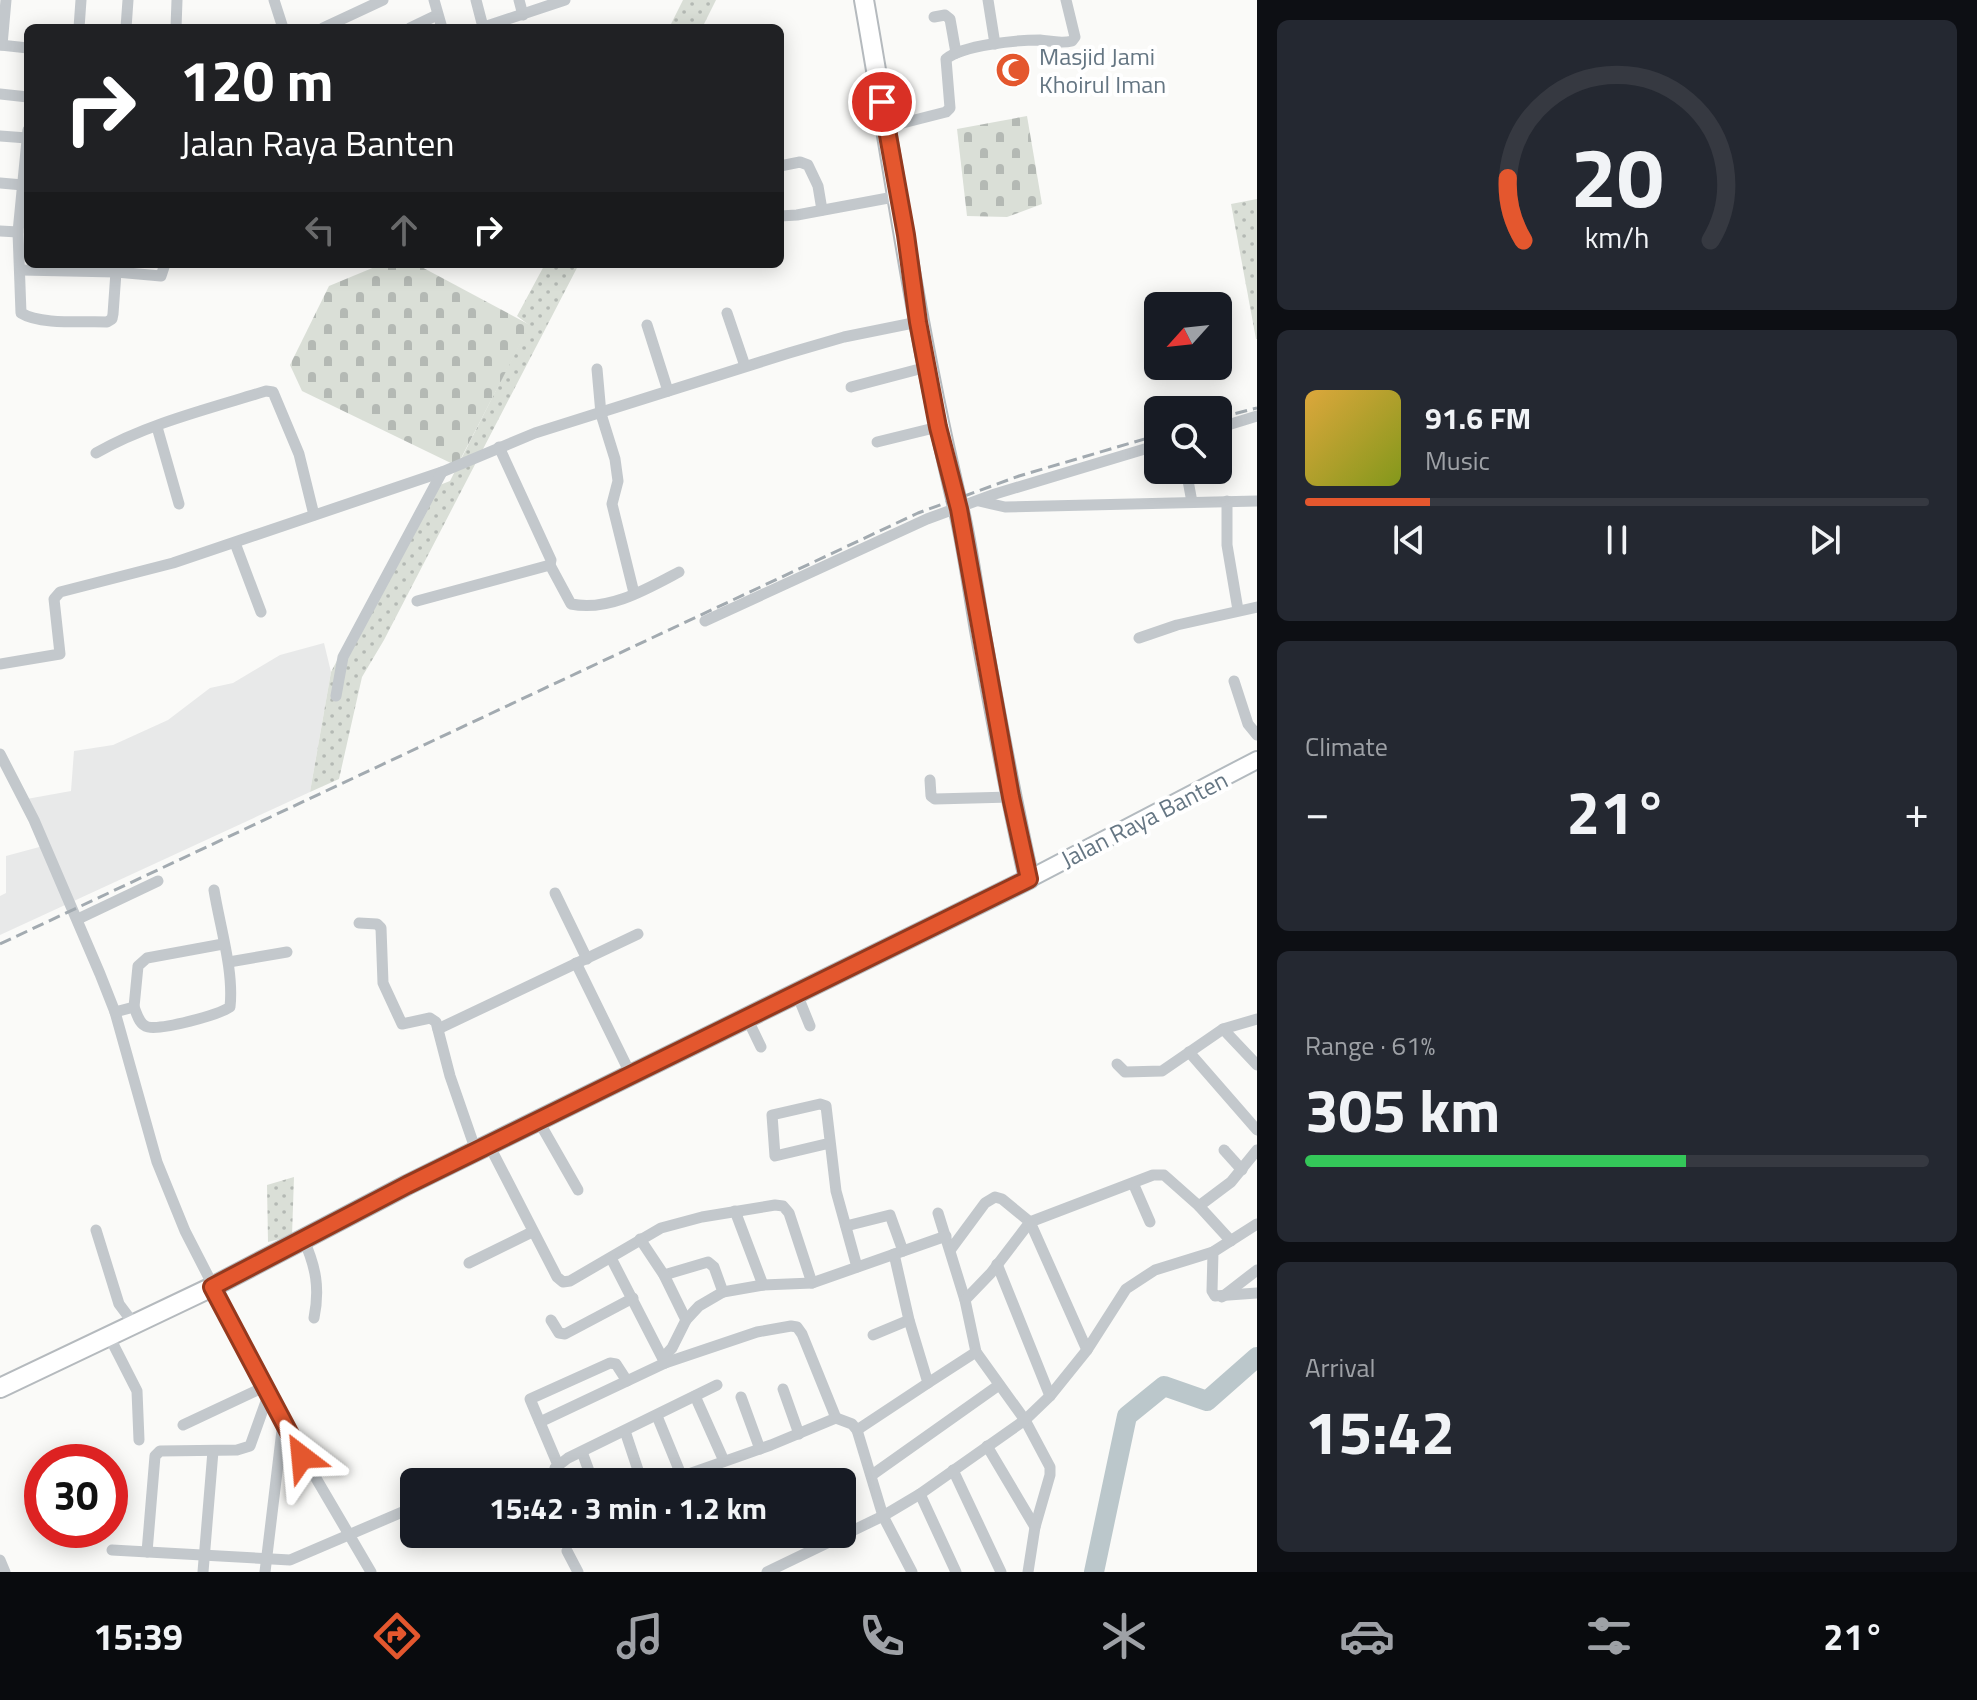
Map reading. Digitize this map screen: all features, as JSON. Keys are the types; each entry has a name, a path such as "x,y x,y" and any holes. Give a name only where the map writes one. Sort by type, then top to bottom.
{"main road":[{"path":"864,0 918,322 938,427 959,509 1011,797 1029,879"},
{"name":"Jalan Raya Banten","path":"0,1388 212,1287 538,1120 628,1070 747,1018 1029,879 1257,760"}],"street":[{"path":"6,0 1,45 24,48"},
{"path":"73,0 81,0 79,24"},
{"path":"126,24 128,0"},
{"path":"176,24 177,0"},
{"path":"434,0 440,24"},
{"path":"476,0 481,24"},
{"path":"519,0 523,15"},
{"path":"495,24 565,0"},
{"path":"988,0 995,44"},
{"path":"887,127 946,112 950,108 946,59 956,53 995,44 1072,41 1075,37 1066,0"},
{"path":"277,1 282,24"},
{"path":"332,24 377,1"},
{"path":"418,24 437,15"},
{"path":"934,17 945,15 950,19 956,53"},
{"path":"0,94 24,97"},
{"path":"0,136 24,138"},
{"path":"784,165 800,162 808,165 818,186 822,210"},
{"path":"24,173 18,232 21,313 66,321 107,322 112,319 116,268 161,276 164,268"},
{"path":"0,183 23,185"},
{"path":"784,215 899,196"},
{"path":"0,231 18,232"},
{"path":"21,270 52,268"},
{"path":"727,313 745,366"},
{"path":"0,664 60,654 54,599 57,593 173,563 235,543 442,472 535,433 745,366 844,337 918,322"},
{"path":"647,325 668,391"},
{"path":"851,387 927,367"},
{"path":"597,369 601,414 615,459 618,481 612,504 634,593"},
{"path":"96,453 127,437 238,399 273,392 299,454 314,515"},
{"path":"1232,424 1257,416"},
{"path":"157,427 179,504"},
{"path":"877,442 938,427"},
{"path":"499,447 551,560 550,565 571,604 600,605 679,572"},
{"path":"705,621 927,519 995,494 1144,450"},
{"path":"336,696 343,657 442,472"},
{"path":"1189,484 1192,502"},
{"path":"979,501 1005,507 1257,501"},
{"path":"1227,501 1227,545 1238,610"},
{"path":"235,543 261,612"},
{"path":"417,601 550,565"},
{"path":"1139,638 1257,607"},
{"path":"1234,681 1248,724 1257,735"},
{"path":"0,754 34,820 115,1012 157,1162 185,1231 283,1422 371,1572"},
{"path":"930,780 931,796 935,799 1011,797"},
{"path":"78,919 158,881"},
{"path":"214,890 229,962 230,1007 150,1027 140,1022 134,1007 141,962 147,958 223,944"},
{"path":"555,893 628,1070"},
{"path":"359,923 377,924 381,928 383,983 402,1024 434,1019 450,1076 482,1148 557,1277 563,1282 570,1281 661,1228 765,1205 783,1206 789,1213 812,1283"},
{"path":"438,1029 638,934"},
{"path":"229,962 287,952"},
{"path":"797,994 810,1026"},
{"path":"115,1012 134,1007"},
{"path":"747,1018 761,1047"},
{"path":"1117,1064 1125,1072 1157,1073 1223,1029 1257,1019"},
{"path":"1223,1029 1257,1065"},
{"path":"1189,1052 1257,1130"},
{"path":"830,1143 775,1156 772,1115 823,1104 830,1143 836,1191 857,1267"},
{"path":"538,1120 578,1190"},
{"path":"1224,1150 1242,1170"},
{"path":"1199,1206 1242,1170 1256,1153"},
{"path":"965,1300 1030,1222 1153,1175 1164,1175 1199,1206 1231,1241"},
{"path":"1133,1183 1150,1222"},
{"path":"951,1249 985,1203 995,1197 1002,1199 1030,1222 1087,1350"},
{"path":"735,1211 763,1285"},
{"path":"938,1213 965,1300 976,1352 1025,1420 1050,1471 1035,1527 1028,1572"},
{"path":"846,1226 890,1215 909,1320 928,1383"},
{"path":"767,1572 883,1516 920,1494 1025,1420 1050,1396 1087,1350 1115,1304 1134,1283 1155,1270 1213,1252 1257,1224"},
{"path":"96,1230 119,1304 134,1324"},
{"path":"469,1263 532,1232"},
{"path":"664,1361 686,1320 699,1306 723,1292 763,1285 812,1283 946,1236"},
{"path":"303,1238 318,1282 314,1318"},
{"path":"640,1239 664,1275 686,1320"},
{"path":"1213,1252 1212,1291 1215,1296 1257,1293"},
{"path":"611,1258 664,1361"},
{"path":"664,1275 708,1262 714,1267 723,1292"},
{"path":"997,1264 1050,1396"},
{"path":"1221,1297 1257,1270"},
{"path":"551,1320 559,1333 565,1334 633,1298"},
{"path":"873,1335 909,1320"},
{"path":"540,1422 664,1361 782,1327 797,1327 836,1418"},
{"path":"109,1336 137,1391 139,1440"},
{"path":"857,1430 976,1352"},
{"path":"557,1468 530,1399 610,1363 616,1364 627,1381"},
{"path":"558,1465 717,1385"},
{"path":"872,1475 999,1385"},
{"path":"783,1389 799,1434"},
{"path":"183,1425 266,1390"},
{"path":"147,1552 155,1456 160,1451 237,1450 250,1446 266,1390"},
{"path":"695,1396 724,1461"},
{"path":"741,1397 760,1449"},
{"path":"657,1416 678,1468"},
{"path":"706,1468 836,1418 852,1424 857,1430 883,1516 912,1572"},
{"path":"265,1572 283,1422"},
{"path":"625,1431 637,1468"},
{"path":"987,1446 1035,1527"},
{"path":"203,1572 213,1451"},
{"path":"582,1452 588,1468"},
{"path":"953,1470 1001,1572"},
{"path":"920,1494 956,1572"},
{"path":"112,1550 290,1560 400,1513"},
{"path":"567,1551 578,1572"},
{"path":"0,1560 5,1572"}],"shaded area":[{"path":"324,643 331,672 310,792 0,935 0,896 6,893 6,856 43,846 21,800 71,791 74,751 113,745 168,720 210,688 233,683 280,655"}],"green space":[{"path":"683,0 716,0 704,24 671,24"},
{"path":"1027,116 1042,204 1007,217 967,216 957,129"},
{"path":"1257,199 1257,339 1256,339 1231,204"},
{"path":"372,268 423,268 530,325 457,466 302,391 290,365 329,286"},
{"path":"543,268 577,268 362,677 339,779 310,792 331,672 427,490 450,481 529,325 517,316"},
{"path":"294,1177 292,1236 268,1242 267,1185"}],"waterway":[{"path":"1094,1572 1127,1416 1164,1386 1207,1401 1257,1357"}],"railway":[{"path":"1232,414 1257,408"},
{"path":"0,944 918,513 1019,476 1144,439"}],"place":[{"name":"Masjid Jami Khoirul Iman","path":"1013,70"}],"route":[{"path":"302,1457 212,1287 407,1185 1029,879 1011,797 959,509 938,427 918,322 882,102"}]}
